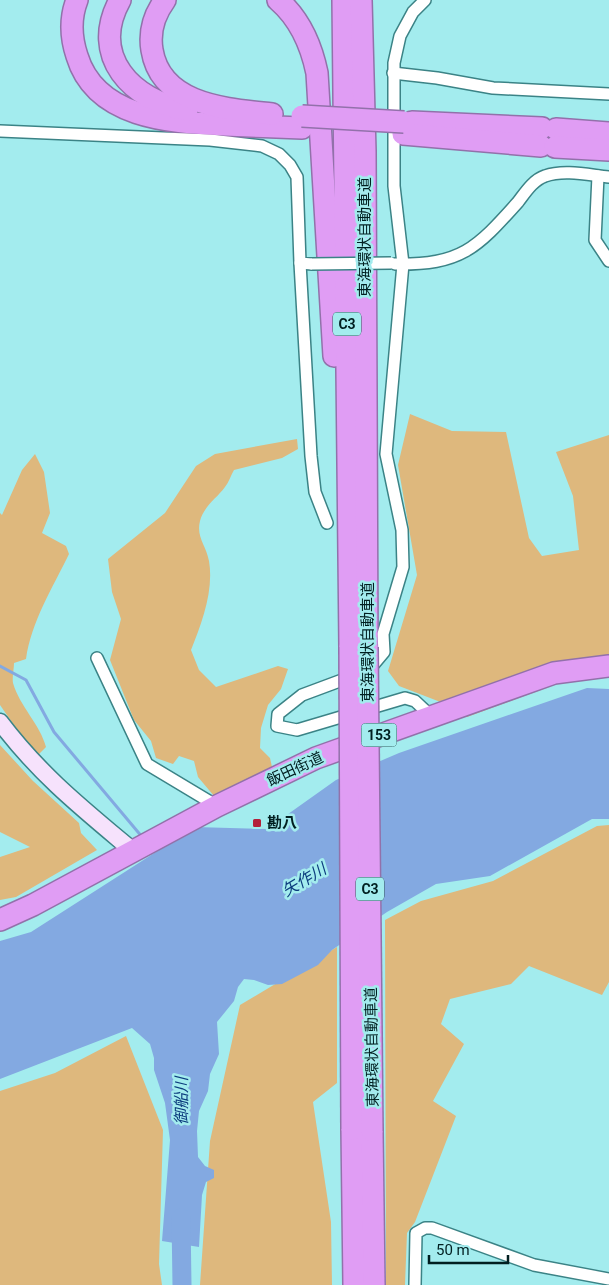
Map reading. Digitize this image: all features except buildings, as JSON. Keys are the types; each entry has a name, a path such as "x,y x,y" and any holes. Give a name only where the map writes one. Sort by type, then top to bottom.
{"highway":[{"path":"77,0 73,17 74,47 78,62 92,85 101,94 124,108 167,120 302,122 548,137 609,133"},
{"path":"104,0 98,18 97,44 110,82 128,103 167,120"},
{"path":"120,0 111,25 112,47 120,71 136,90 159,104 186,110 272,114"},
{"path":"165,0 155,17 150,41 156,66 171,85 187,96 205,104 272,114 302,122"},
{"path":"278,0 286,7 303,30 317,72 350,571"},
{"name":"東海環状自動車道","path":"343,0 350,571 359,647"},
{"name":"東海環状自動車道","path":"354,1285 362,1130 359,647 364,151 361,0"},
{"path":"364,151 368,112 366,0"},
{"path":"548,137 609,150"},
{"name":"飯田街道","path":"0,920 32,906 217,806 316,758 554,673 609,666"},
{"name":"東海環状自動車道","path":"362,1130 374,1285"}],"street":[{"path":"426,0 413,12 400,36 395,51 394,73 394,186 397,264 386,454 402,530 403,567 383,634 384,652 370,670 302,695 278,714 277,726 297,730 406,698 415,701 431,716"},
{"path":"394,73 493,88 609,94"},
{"path":"0,131 210,140 262,146 279,154 290,165 297,177 311,456 315,492 327,523"},
{"path":"300,263 431,263 460,255 486,237 542,176 564,173 604,176 595,240 609,261"},
{"path":"97,658 147,764 217,806"},
{"path":"0,722 54,785 136,850"},
{"path":"415,1285 414,1241 416,1233 425,1228 432,1228 534,1266 609,1279"}],"shaded area":[{"path":"410,414 452,431 506,432 529,538 542,556 579,550 573,496 556,452 609,435 609,665 467,717 443,703 399,686 388,671 417,575 398,465"},
{"path":"297,439 298,449 282,458 234,470 222,491 207,507 200,521 199,532 208,555 210,583 206,606 191,650 199,670 216,687 278,666 288,669 281,689 268,705 261,728 260,748 270,758 272,767 214,796 198,777 194,761 179,756 173,764 156,758 151,741 134,720 110,660 121,619 112,592 108,559 165,513 196,466 215,454"},
{"path":"35,454 44,472 50,513 42,533 66,546 69,554 38,618 26,659 14,663 13,683 16,692 39,731 46,747 36,757 0,705 0,513 2,515 22,470"},
{"path":"0,745 33,781 79,823 81,833 97,850 16,897 0,900 0,857 30,847 0,832"},
{"path":"609,825 609,982 602,995 529,966 511,984 450,999 441,1024 464,1044 433,1101 456,1116 415,1222 407,1233 405,1285 386,1285 385,920 421,901 493,881 597,826"},
{"path":"337,947 337,1083 313,1102 331,1222 332,1285 200,1285 210,1141 240,1005"},
{"path":"126,1036 163,1130 159,1264 162,1285 0,1285 0,1091 55,1073"}],"water":[{"name":"矢作川","path":"587,688 609,689 609,819 592,819 490,876 436,884 387,912 332,950 318,965 282,984 268,985 244,979 238,987 234,1001 217,1022 219,1054 210,1074 208,1091 199,1111 197,1131 198,1157 205,1166 214,1170 214,1178 206,1182 202,1195 199,1247 162,1241 170,1140 165,1103 154,1070 154,1058 150,1044 132,1028 0,1079 0,941 31,932 195,827 267,829 336,780 399,753"}],"waterway":[{"path":"0,666 26,680 54,732 143,838"},
{"name":"御船川","path":"181,1218 182,1285"}],"place":[{"name":"勘八","path":"257,823"}]}
